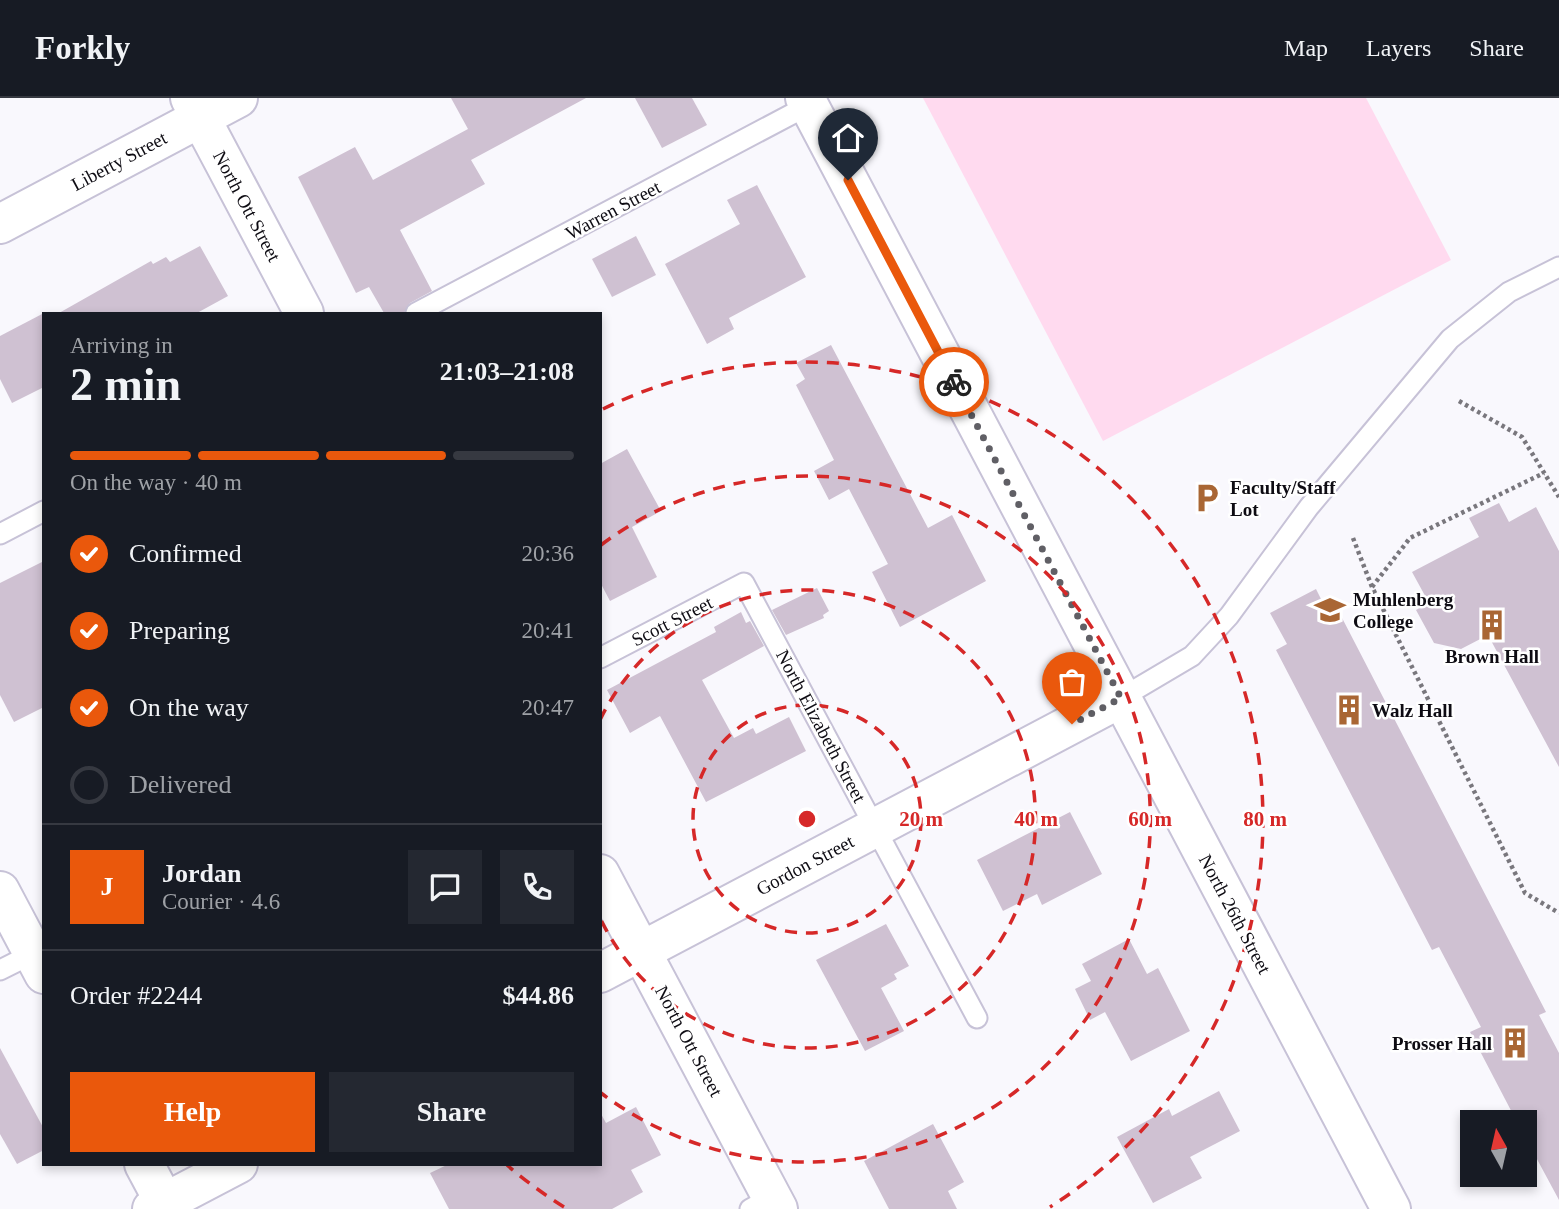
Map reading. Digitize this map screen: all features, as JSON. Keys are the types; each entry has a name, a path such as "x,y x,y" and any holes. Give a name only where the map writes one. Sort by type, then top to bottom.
{"street":[{"name":"Liberty Street","path":"0,224 195,108 237,98"},
{"name":"North 26th Street","path":"807,102 1391,1209"},
{"name":"North Ott Street","path":"195,108 303,312"},
{"name":"Gordon Street","path":"602,972 1121,698"},
{"name":"North Ott Street","path":"602,878 766,1205"},
{"path":"0,891 30,961"},
{"path":"145,1166 162,1207 234,1166"}],"lane":[{"name":"Warren Street","path":"418,312 807,102"},
{"path":"1121,698 1192,656 1229,616 1309,507 1450,339 1509,292 1559,267"},
{"path":"0,534 42,512"},
{"name":"Scott Street","path":"602,657 744,583"},
{"name":"North Elizabeth Street","path":"744,583 977,1018"}],"path":[{"path":"1459,401 1522,437 1559,497"},
{"path":"1371,587 1410,538 1544,473"},
{"path":"1353,538 1371,587 1525,893 1559,913"}],"shaded area":[{"path":"923,98 1366,98 1451,260 1103,441"}],"building":[{"path":"451,98 586,98 471,160 485,184 400,230 432,291 410,303 405,312 383,312 369,287 356,293 298,177 355,147 373,180 468,129"},
{"path":"635,98 692,98 707,125 662,148"},
{"path":"757,185 806,277 729,318 734,329 707,344 665,264 740,224 727,200"},
{"path":"636,236 656,275 612,297 592,259"},
{"path":"200,246 228,296 199,312 61,312 151,261 153,264 166,257 170,262"},
{"path":"42,314 42,388 12,403 0,379 0,336"},
{"path":"831,345 928,528 952,515 986,581 900,627 872,572 888,564 849,489 829,500 814,471 834,460 796,385 805,379 796,363"},
{"path":"627,449 661,511 632,527 657,577 610,601 602,586 602,463"},
{"name":"Brown Hall","path":"1499,503 1509,522 1536,507 1559,551 1559,767 1488,635 1461,649 1434,643 1416,610 1429,603 1412,572 1479,537 1469,518"},
{"path":"42,562 42,708 14,722 0,695 0,583"},
{"path":"817,588 829,611 823,615 824,618 786,635 772,610"},
{"name":"Walz Hall","path":"1316,589 1331,619 1340,614 1546,1012 1539,1015 1559,1053 1559,1200 1537,1159 1537,1110 1511,1110 1470,1032 1481,1027 1439,947 1432,950 1276,650 1287,644 1270,613"},
{"path":"741,612 746,623 750,621 764,646 702,680 734,738 753,728 756,734 789,717 806,751 706,802 660,716 630,733 607,690 716,632 714,627"},
{"path":"1070,812 1102,874 1042,905 1037,894 1003,911 977,860"},
{"path":"886,924 909,966 894,974 897,979 881,988 904,1031 865,1051 816,960"},
{"path":"1129,939 1147,974 1158,968 1190,1031 1131,1061 1105,1012 1090,1020 1075,989 1091,981 1082,964"},
{"path":"0,1048 42,1125 42,1151 17,1164 0,1134"},
{"path":"1219,1091 1240,1131 1190,1157 1202,1178 1153,1203 1117,1137 1169,1109 1172,1116"},
{"path":"636,1107 661,1155 631,1170 643,1192 612,1209 449,1209 430,1173 445,1166 602,1166 602,1116 606,1123"},
{"path":"933,1124 964,1182 948,1191 957,1209 889,1209 864,1161"}],"way so far":[{"path":"954,382 1121,698 1072,724"}],"place":[{"name":"Faculty/Staff Lot","path":"1207,498"},
{"name":"Muhlenberg College","path":"1330,610"},
{"name":"Brown Hall","path":"1492,625"},
{"name":"Walz Hall","path":"1349,710"},
{"name":"Prosser Hall","path":"1515,1043"}],"route":[{"path":"848,180 954,382"}]}
